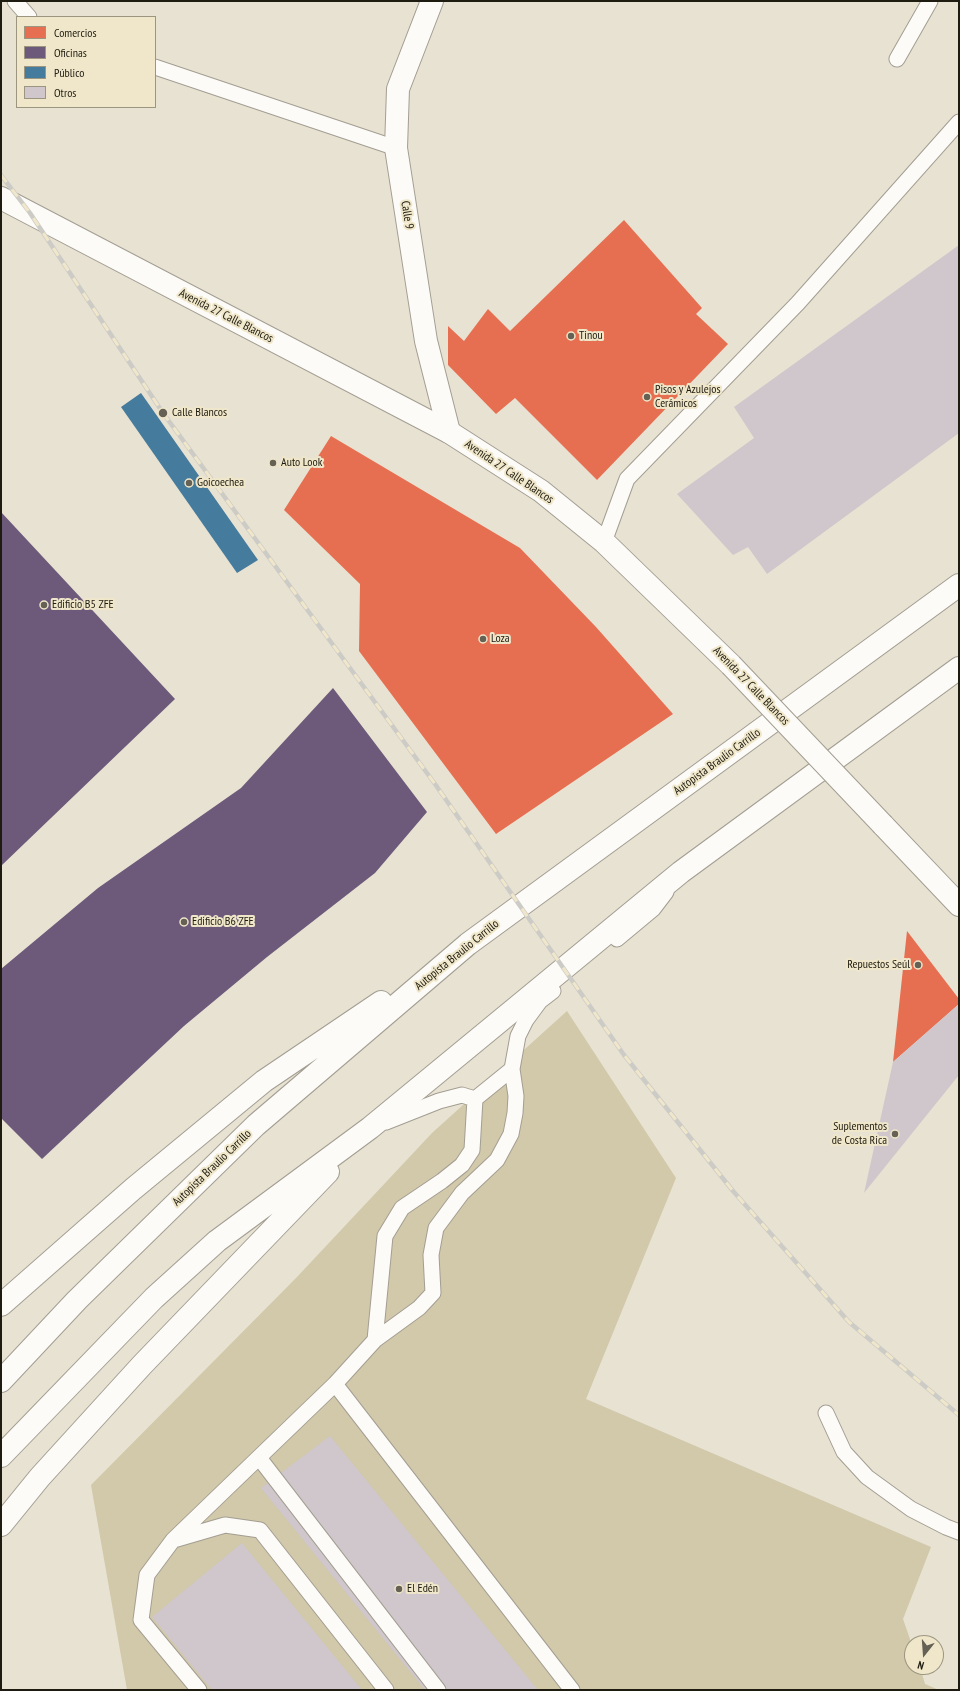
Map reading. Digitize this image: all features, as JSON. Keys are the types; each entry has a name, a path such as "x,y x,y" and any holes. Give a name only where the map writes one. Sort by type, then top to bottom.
{"main road":[{"name":"Calle 9","path":"432,1 398,89 396,148 426,341 449,432"},
{"name":"Avenida 27 Calle Blancos","path":"1,198 449,432 541,491 604,542 731,665 959,905"},
{"name":"Autopista Braulio Carrillo","path":"1,1381 77,1300 256,1125 468,944 959,585"},
{"path":"1,1456 154,1298 217,1241 370,1128 681,872 959,668"},
{"path":"1,1304 133,1188 264,1081 468,944"},
{"path":"1,1525 40,1477 142,1365 370,1128"}],"lane":[{"path":"15,1 28,16"},
{"path":"897,59 930,1"},
{"path":"156,66 396,148"},
{"path":"604,542 627,479 798,303 959,122"},
{"path":"199,1690 141,1620 147,1575 173,1540 260,1458 335,1384 375,1340 420,1308 433,1293 431,1255 436,1228 462,1193 497,1160 512,1134 516,1096 512,1069 518,1036 526,1020 540,1001 653,909 681,872"},
{"path":"375,1340 385,1236 402,1208 442,1181 462,1165 472,1150 475,1099 512,1069"},
{"path":"370,1128 439,1100 462,1095 475,1099"},
{"path":"335,1384 572,1690"},
{"path":"826,1413 844,1452 867,1477 911,1508 946,1527 959,1532"},
{"path":"260,1458 438,1690"},
{"path":"173,1540 225,1525 260,1530 386,1690"}],"shaded area":[{"path":"567,1011 676,1178 586,1399 931,1547 903,1619 909,1635 904,1635 904,1675 922,1675 925,1684 939,1690 127,1690 91,1485 297,1277 432,1133"}],"building: Comercios":[{"name":"Tinou","path":"624,220 702,308 696,314 728,344 597,480 515,398 496,414 448,365 448,326 464,341 488,309 510,331"},
{"name":"Loza","path":"331,436 520,548 596,627 673,714 496,834 359,651 360,584 284,510"},
{"name":"Repuestos Seúl","path":"907,931 959,999 959,1004 893,1062"}],"building: Oficinas":[{"name":"Edificio B5 ZFE","path":"1,512 175,699 1,866"},
{"name":"Edificio B6 ZFE","path":"333,688 427,812 375,873 267,957 184,1026 42,1159 1,1118 1,969 98,888 241,788"}],"building: Público":[{"name":"Goicoechea","path":"141,393 258,560 237,573 121,407"}],"building: Otros":[{"path":"959,245 959,433 767,574 748,547 733,555 677,494 754,438 734,407"},
{"name":"Suplementos de Costa Rica","path":"959,1004 959,1075 864,1193 893,1062"},
{"name":"El Edén","path":"330,1436 538,1690 425,1690 261,1488"},
{"path":"242,1543 362,1690 212,1690 152,1617"}],"railway":[{"path":"1,175 30,213 163,413 435,784 624,1055 733,1191 849,1322 959,1415"}],"place":[{"name":"Tinou","path":"571,336"},
{"name":"Pisos y Azulejos Cerámicos","path":"647,397"},
{"name":"Calle Blancos","path":"163,413"},
{"name":"Auto Look","path":"273,463"},
{"name":"Goicoechea","path":"189,483"},
{"name":"Edificio B5 ZFE","path":"44,605"},
{"name":"Loza","path":"483,639"},
{"name":"Edificio B6 ZFE","path":"184,922"},
{"name":"Repuestos Seúl","path":"918,965"},
{"name":"Suplementos de Costa Rica","path":"895,1134"},
{"name":"El Edén","path":"399,1589"}]}
